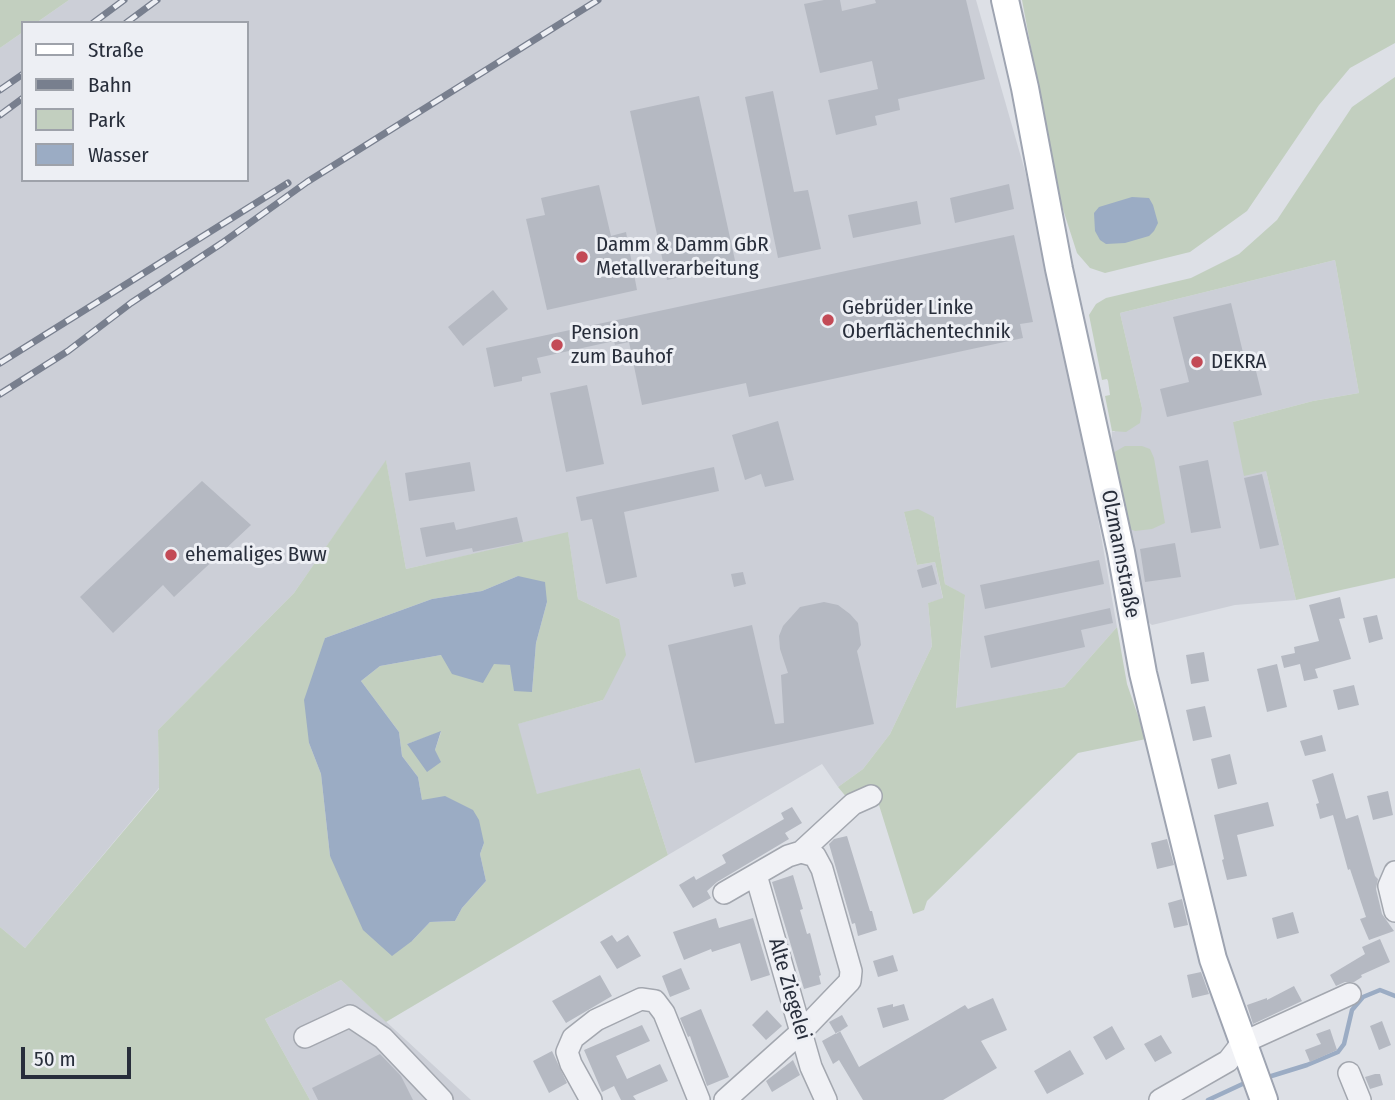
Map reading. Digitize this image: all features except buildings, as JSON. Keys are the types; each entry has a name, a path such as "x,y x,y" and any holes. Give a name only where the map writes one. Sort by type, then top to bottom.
{"main road":[{"name":"Olzmannstraße","path":"1005,0 1025,88 1059,269 1121,552 1141,666 1213,960 1263,1098"}],"street":[{"path":"723,893 788,856 801,852 853,804 871,796"},
{"path":"724,1100 801,1032 850,981 851,971 822,869 815,856 801,852"},
{"path":"1395,872 1389,886 1395,912"},
{"name":"Alte Ziegelei","path":"756,875 811,1067 826,1100"},
{"path":"1160,1100 1228,1061 1247,1054 1350,994"},
{"path":"591,1100 570,1064 567,1052 573,1038 596,1020 641,999 655,1002 664,1013 699,1100"},
{"path":"305,1037 350,1016 383,1038 442,1100"},
{"path":"1349,1073 1360,1100"}],"shaded area":[{"path":"69,0 976,0 1025,171 1079,410 1117,627 1064,687 956,709 965,596 945,584 934,517 904,512 917,565 935,562 943,599 928,603 932,646 890,734 863,769 838,787 822,764 668,855 640,768 537,795 517,724 603,700 619,619 578,599 568,533 406,569 386,461 294,593 158,730 159,788 25,948 0,927 0,48 21,33 21,182 248,182 248,21 39,21"},
{"path":"1335,260 1359,393 1313,401 1233,422 1266,471 1296,600 1235,605 1152,625 1143,618 1111,454 1112,431 1142,408 1120,313"},
{"path":"341,980 471,1100 310,1100 265,1019"}],"green space":[{"path":"0,0 69,0 39,21 21,21 21,33 0,48"},
{"path":"1022,0 1395,0 1395,43 1350,68 1319,105 1247,211 1190,252 1105,273 1090,268 1077,253 1059,197"},
{"path":"1395,77 1395,578 1296,600 1266,471 1244,476 1233,422 1313,401 1359,393 1335,260 1120,313 1142,408 1140,423 1126,432 1112,431 1105,396 1110,395 1108,381 1102,380 1089,315 1096,304 1106,298 1191,278 1239,254 1277,220 1352,107"},
{"path":"1125,446 1150,449 1154,458 1165,523 1152,529 1135,531 1125,527 1111,454"},
{"path":"386,460 406,569 568,532 578,599 619,619 626,655 603,700 518,724 537,794 640,768 668,855 386,1022 341,980 265,1019 310,1100 0,1100 0,927 25,948 159,789 158,730 294,593","holes":["518,576 547,602 536,643 532,692 510,665 441,655 380,666 361,681 399,732 402,756 418,777 422,800 484,843 480,854 486,881 462,908 455,921 430,922 412,941 330,856 321,774 309,743 325,638 432,599 482,591","441,732 435,750 407,744"]},
{"path":"918,509 934,517 945,584 965,595 956,708 1064,687 1117,627 1127,684 1146,739 1078,753 927,901 924,910 913,914 874,789 848,799 838,787 863,769 890,734 932,646 928,603 943,598 935,562 917,565 904,512"}],"water":[{"path":"1132,197 1149,198 1158,223 1154,231 1149,236 1125,243 1106,244 1095,231 1094,213 1099,207"},
{"path":"518,576 545,582 547,602 536,643 532,692 514,691 510,665 494,664 483,683 452,674 441,655 380,666 361,681 399,732 402,756 418,777 422,800 445,796 473,810 479,820 484,843 480,854 486,881 462,908 455,921 430,922 412,941 392,956 363,930 330,856 321,774 309,743 304,700 325,638 432,599 482,591"},
{"path":"441,731 435,750 441,762 427,772 407,744"}],"waterway":[{"path":"1265,1078 1338,1052 1344,1044 1352,1010 1363,997 1380,990 1395,996"},
{"path":"1208,1100 1249,1081"}],"railway":[{"path":"96,21 124,0"},
{"path":"129,21 157,0"},
{"path":"0,394 68,351 131,303 222,243 307,182 598,0"},
{"path":"0,90 21,75"},
{"path":"0,115 21,99"},
{"path":"0,363 288,183"}],"place":[{"name":"Damm & Damm GbR Metallverarbeitung","path":"582,257"},
{"name":"Gebrüder Linke Oberflächentechnik","path":"828,320"},
{"name":"Pension zum Bauhof","path":"557,345"},
{"name":"DEKRA","path":"1197,362"},
{"name":"ehemaliges Bww","path":"171,555"}]}
